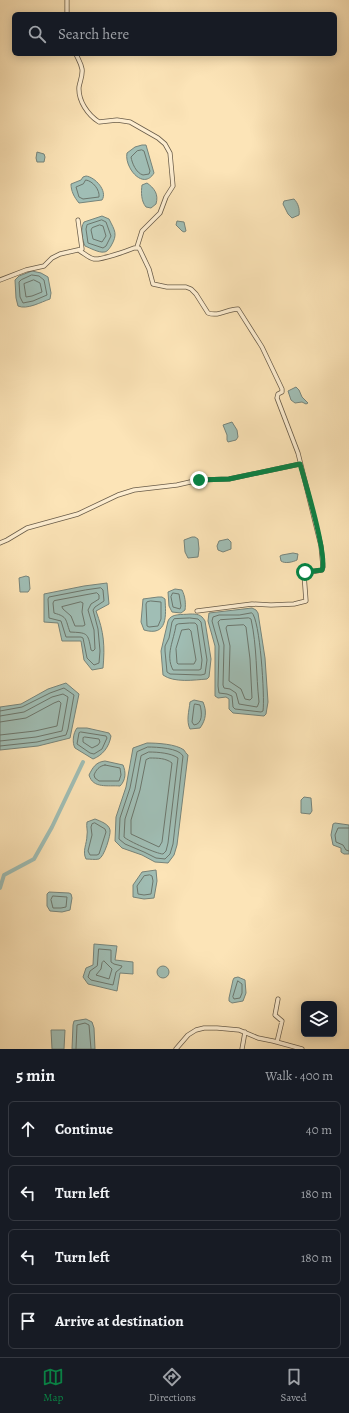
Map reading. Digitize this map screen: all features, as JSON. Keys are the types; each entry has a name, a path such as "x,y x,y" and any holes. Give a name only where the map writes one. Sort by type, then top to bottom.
{"street":[{"path":"67,0 67,12"},
{"path":"77,56 82,70 79,89 87,112 99,122 117,120 130,122 158,138 165,144 170,153 173,186 166,197 160,213 142,231 137,247"},
{"path":"78,220 82,248 80,250"},
{"path":"0,280 26,270 44,266 52,258 60,254 80,250 89,257 95,259 103,258 137,247"},
{"path":"137,247 140,250 154,284 167,287 186,287 191,289 208,313 211,314 220,314 238,309 262,347 282,389 282,392 278,394 278,398 298,453 324,563 322,570 305,572 304,574 306,600 294,604 252,604 197,611"},
{"path":"0,543 27,528 78,514 118,495 134,490 184,484 199,480 229,479 300,464"},
{"path":"277,1042 282,1021 275,1015 278,999"},
{"path":"176,1049 188,1035 196,1030 204,1028 239,1030 258,1038 302,1049"},
{"path":"242,1049 245,1032"}],"water":[{"path":"146,145 154,173 150,178 145,179 135,175 128,165 127,159 127,153 135,147"},
{"path":"37,152 44,154 44,162 37,162"},
{"path":"86,176 90,177 100,185 103,193 102,200 79,203 72,192 71,184"},
{"path":"147,183 154,189 157,197 156,204 151,208 146,207 142,196 142,185"},
{"path":"294,199 297,202 299,215 292,218 288,214 283,204 284,201"},
{"path":"102,216 109,219 115,235 109,249 102,252 85,246 82,237 82,230 84,222"},
{"path":"177,221 184,222 186,231 182,231 176,225"},
{"path":"32,271 41,273 48,277 51,293 50,299 26,307 18,306 15,280 19,276"},
{"path":"296,387 308,403 295,403 291,400 288,391"},
{"path":"232,422 237,430 238,437 236,440 228,442 223,425"},
{"path":"192,537 198,539 198,557 188,558 185,552 184,540"},
{"path":"228,539 231,542 231,549 223,552 218,550 217,546 219,541"},
{"path":"293,553 298,554 297,560 287,563 281,561 280,556"},
{"path":"26,576 29,577 30,589 28,592 20,592 19,578"},
{"path":"107,583 109,604 96,611 101,626 103,639 103,668 92,670 84,660 81,641 62,641 58,623 44,622 44,594"},
{"path":"175,589 182,590 185,597 185,610 181,613 172,612 169,606 168,592"},
{"path":"158,597 165,599 166,612 164,623 158,630 144,630 141,622 143,599"},
{"path":"252,608 258,613 265,658 268,702 266,714 264,716 233,713 229,709 229,699 226,697 218,698 215,696 215,646 208,621 209,613"},
{"path":"195,614 202,617 205,621 211,659 209,677 207,679 190,680 168,678 163,675 161,651 169,618 180,615"},
{"path":"66,683 79,694 70,738 38,746 0,750 0,707 21,704 48,689"},
{"path":"194,700 203,702 205,715 204,722 200,728 190,729 188,719 190,702"},
{"path":"77,728 87,728 109,733 111,736 109,744 100,755 93,759 75,748 73,738"},
{"path":"147,743 176,746 184,750 188,755 177,845 174,855 168,863 155,862 142,855 122,848 115,841 116,817 126,787 133,748"},
{"path":"105,761 123,765 125,776 120,786 97,784 91,779 89,775 93,767 99,762"},
{"path":"304,797 311,798 312,811 310,814 301,813 301,800"},
{"path":"95,819 104,823 110,830 107,846 99,859 86,859 84,853 87,838 87,822"},
{"path":"333,824 349,825 349,854 344,854 341,852 341,848 333,845 331,835"},
{"path":"156,870 157,881 154,898 144,899 133,897 133,885 142,872"},
{"path":"49,892 71,894 72,898 70,910 62,912 50,911 47,906 47,894"},
{"path":"94,944 117,946 115,960 133,962 133,974 120,973 117,991 88,984 83,977 86,968 93,965"},
{"path":"163,966 167,968 169,972 167,976 163,978 159,976 157,972 159,968"},
{"path":"238,977 245,980 246,993 243,1001 232,1003 229,1001 229,998 233,980 234,978"},
{"path":"86,1019 92,1022 94,1028 95,1049 72,1049 74,1021"},
{"path":"51,1030 65,1030 64,1049 52,1049"}],"waterway":[{"path":"0,888 4,875 34,859 52,827 83,762"}],"route":[{"path":"199,480 229,479 300,464 307,485 324,563 322,570 305,572"}]}
